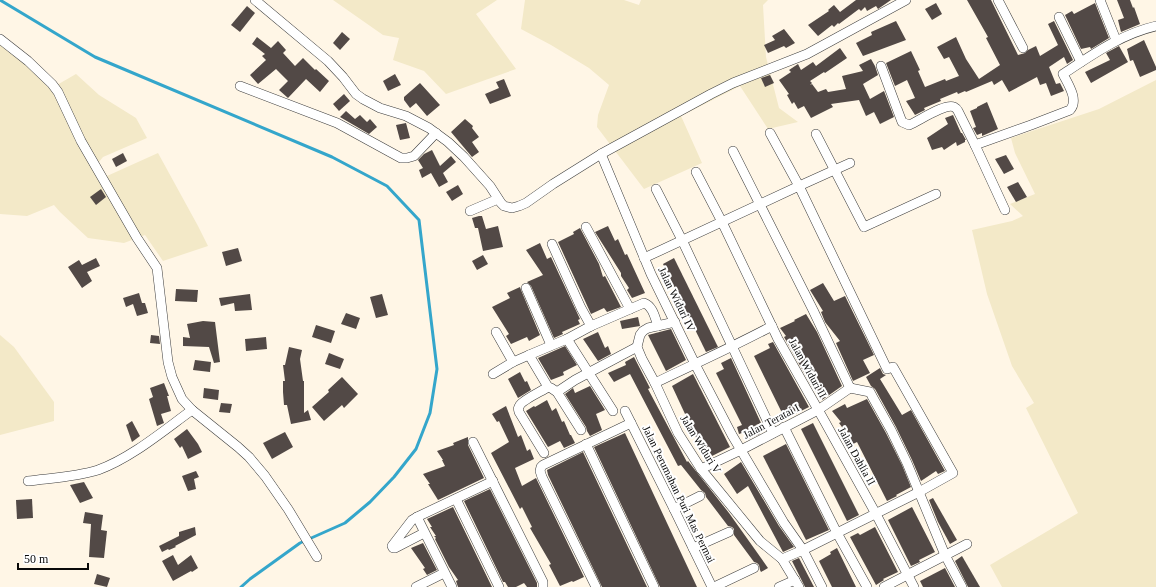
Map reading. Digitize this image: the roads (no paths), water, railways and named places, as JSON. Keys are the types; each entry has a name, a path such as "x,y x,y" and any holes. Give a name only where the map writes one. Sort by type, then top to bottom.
{"street":[{"path":"255,0 328,61 339,72 351,88 360,96 380,108 406,116 429,128 448,142 464,157 490,186 504,206 508,208 520,206 601,154 711,94 733,83 806,54 906,0"},
{"path":"998,0 1023,48"},
{"path":"1100,0 1116,40"},
{"path":"1059,17 1081,62"},
{"path":"975,144 1070,110 1074,101 1063,74 1116,40 1129,34 1156,26"},
{"path":"0,39 28,60 58,92 81,141 137,238 157,268 168,362 176,388 182,399 192,410 238,447 265,476 288,508 316,555"},
{"path":"881,66 902,122 909,125 943,108 953,106 956,108 975,144 1005,210"},
{"path":"240,86 337,123 401,158 414,156 436,133"},
{"path":"770,133 799,186 887,369 893,367 953,473 876,514 782,559"},
{"path":"816,134 864,226 936,194"},
{"path":"733,151 813,310 850,388 870,392 891,430 907,463 945,555 962,587"},
{"name":"Jalan Widuri IV","path":"601,154 630,220 644,258 695,364 732,435 784,523 803,550 822,587"},
{"path":"644,258 850,163"},
{"name":"Jalan Widuri II","path":"696,172 722,222 778,339 818,410"},
{"path":"656,189 682,240 773,433"},
{"path":"470,211 498,199"},
{"path":"586,226 630,309"},
{"path":"552,244 581,308 591,326"},
{"path":"526,288 551,345"},
{"path":"493,374 513,362 567,339 591,326 644,303 651,308 658,326"},
{"path":"557,392 589,372 637,347 640,336 643,331 648,328 675,322"},
{"path":"655,384 733,347 772,326"},
{"path":"496,332 513,362"},
{"path":"567,339 614,411"},
{"name":"Jalan Widuri V","path":"637,347 678,433 701,469 760,541 782,559 797,583"},
{"path":"529,355 548,387 557,392 582,430"},
{"path":"544,453 518,408 522,403 548,387"},
{"name":"Jalan Teratai I","path":"701,469 818,410 850,388"},
{"path":"28,481 82,474 98,470 116,462 140,447 192,410"},
{"name":"Jalan Dahlia II","path":"818,410 876,514 914,587"},
{"name":"Jalan Perumahan Puri Mas Permai","path":"625,411 713,587"},
{"path":"596,587 540,471 543,465 631,423"},
{"path":"784,427 837,533 867,587"},
{"path":"472,442 493,481 543,582 544,587"},
{"path":"586,444 654,587"},
{"path":"424,533 395,548 392,546 412,520 493,481"},
{"path":"674,509 700,496"},
{"path":"456,499 499,587"},
{"path":"417,517 452,587"},
{"path":"693,548 729,532"},
{"path":"884,587 968,544"},
{"path":"713,587 754,568"},
{"path":"416,587 444,573"},
{"path":"779,587 797,583"}],"waterway":[{"path":"0,0 95,57 332,157 387,186 419,220 437,369 430,413 416,449 394,477 370,502 345,523 300,543 241,587"}]}
